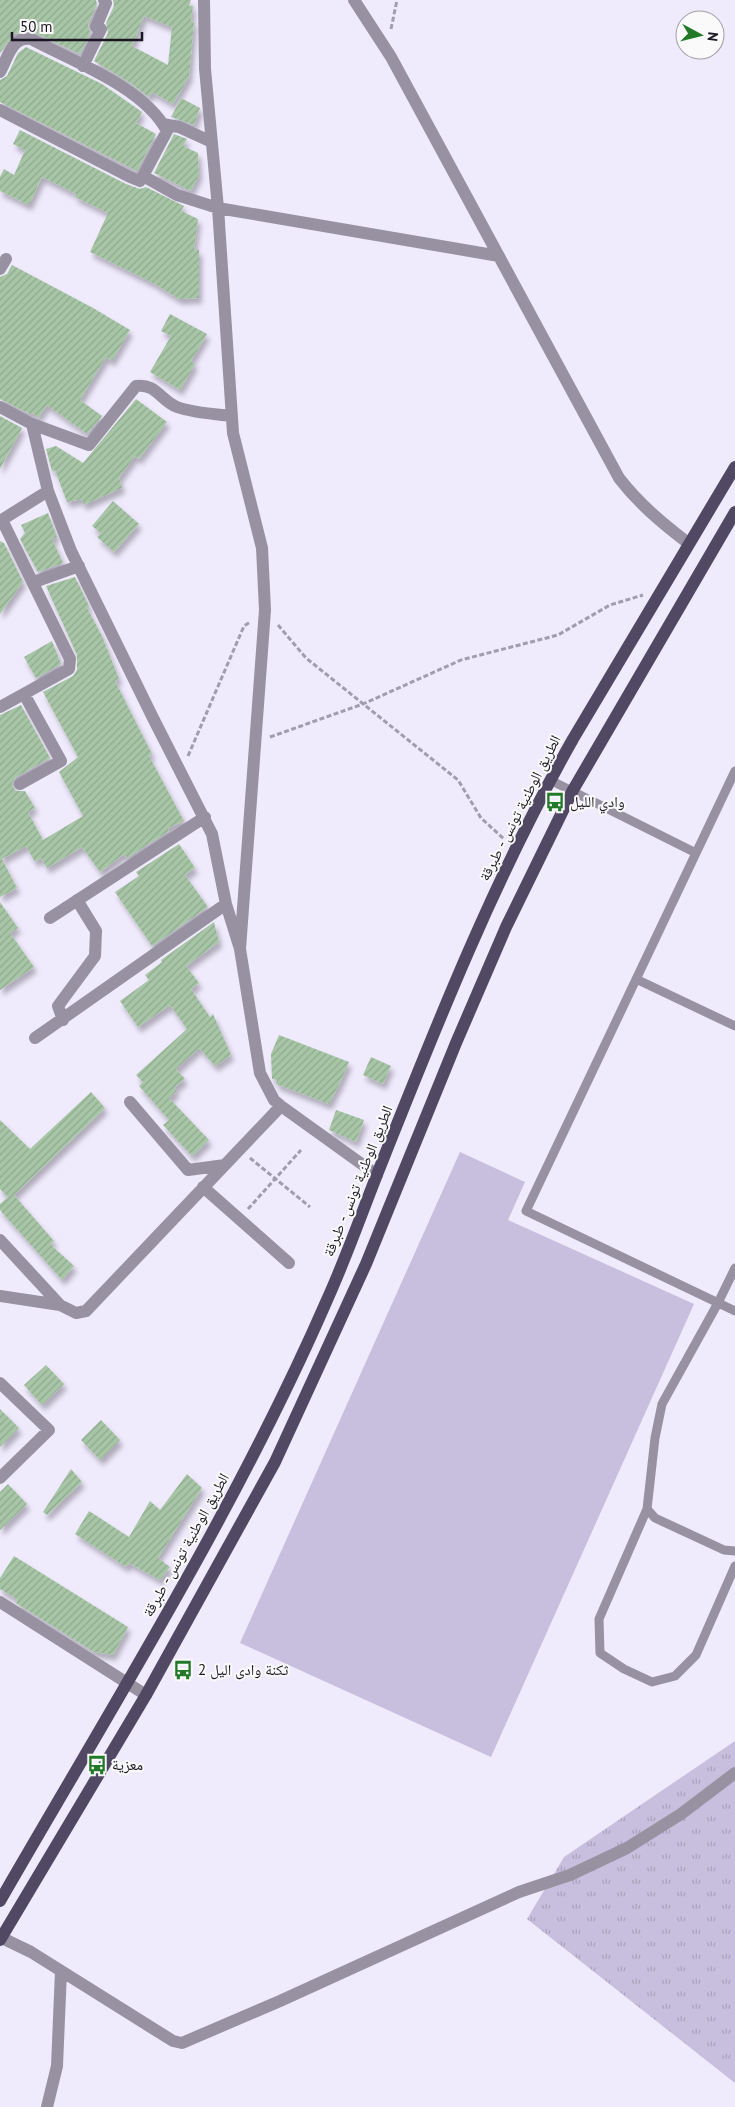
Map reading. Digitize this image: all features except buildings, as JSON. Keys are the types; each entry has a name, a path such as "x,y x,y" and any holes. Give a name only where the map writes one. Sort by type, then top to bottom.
{"main road":[{"name":"الطريق الوطنية تونس - طبرقة","path":"0,1901 128,1684 256,1453 327,1302 377,1175 498,885 550,780 688,543 735,467"},
{"path":"0,1938 146,1695 275,1462 370,1256 459,1034 506,927 573,790 735,512"}],"street":[{"path":"83,66 101,29 96,26 106,4 104,0"},
{"path":"204,0 205,69 218,208 233,433 262,548 266,610 240,949"},
{"path":"354,0 386,49 619,478 635,500 688,543"},
{"path":"0,72 16,41 22,38 31,39 123,87 156,113 167,131 140,181 0,110"},
{"path":"164,124 180,127 212,142"},
{"path":"143,176 177,195 218,208 499,256"},
{"path":"0,407 32,424 89,444 136,386 150,386 175,406 232,416"},
{"path":"32,424 48,491 79,566 212,834 226,904 240,949 260,1073 274,1100 377,1175"},
{"path":"0,707 69,670 70,659 34,582 1,520 48,491"},
{"path":"34,582 79,566"},
{"path":"20,784 61,761 24,694"},
{"path":"50,918 205,817"},
{"path":"63,1020 58,1006 95,956 96,931 77,900"},
{"path":"35,1038 226,904"},
{"path":"130,1102 188,1170 225,1165"},
{"path":"0,1296 60,1305 76,1313 86,1311 281,1106"},
{"path":"203,1187 289,1263"},
{"path":"0,1240 60,1305"},
{"path":"0,1383 49,1430 0,1478"},
{"path":"0,1602 146,1695"},
{"path":"0,1938 31,1952 173,2041 182,2042 280,2001 519,1892 586,1868 627,1848 681,1814 735,1774"},
{"path":"47,2107 57,2066 61,1971"}],"lane":[{"path":"735,771 526,1211 735,1311"},
{"path":"550,780 696,853"},
{"path":"636,979 735,1026"},
{"path":"735,1268 718,1303 662,1404 655,1438 647,1509 599,1619 600,1653 624,1669 652,1682 674,1676 696,1655 735,1566"},
{"path":"647,1509 655,1518 724,1550 735,1551"}],"path":[{"path":"386,49 397,0"},
{"path":"255,743 363,704 461,660 558,635 610,605 639,595 657,596"},
{"path":"180,772 244,626 266,610 306,658 458,780 481,818 516,850"},
{"path":"239,1150 310,1207"},
{"path":"245,1212 276,1180 301,1150"}],"green space":[{"path":"460,1152 525,1182 508,1220 694,1304 491,1757 240,1643"},
{"path":"735,1741 735,2083 527,1919 564,1857"}],"place":[{"name":"وادي الليل","path":"555,802"},
{"name":"ثكنة وادى اليل 2","path":"183,1670"},
{"name":"معزية","path":"97,1765"}]}
